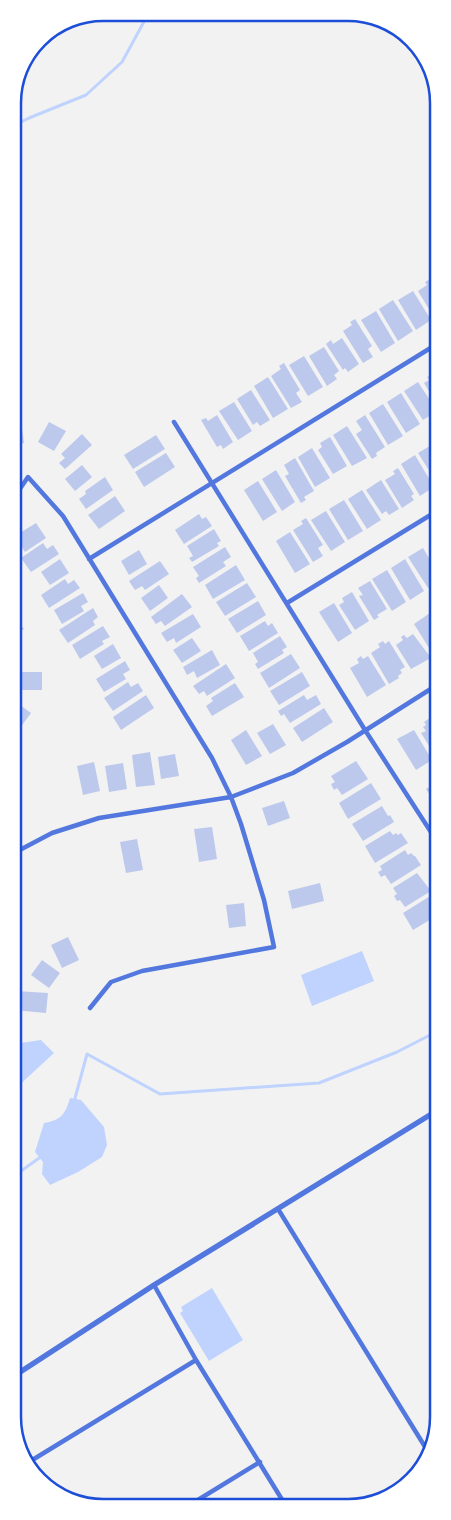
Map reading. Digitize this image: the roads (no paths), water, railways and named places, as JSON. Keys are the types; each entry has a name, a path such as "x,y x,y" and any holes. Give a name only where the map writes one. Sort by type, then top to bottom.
{"street":[{"path":"89,558 430,348"},
{"path":"174,422 365,730 430,831"},
{"path":"21,487 28,476 63,516 212,758 231,797 264,900 274,948 142,971 112,982 90,1008"},
{"path":"287,603 430,515"},
{"path":"21,849 52,833 99,818 231,797 293,773 430,690"},
{"path":"21,1371 154,1285 430,1115"},
{"path":"278,1209 425,1446"},
{"path":"154,1285 196,1360 282,1499"},
{"path":"33,1460 196,1360"},
{"path":"199,1499 260,1462"}],"water":[{"path":"362,951 374,981 312,1006 301,975"},
{"path":"41,1040 54,1053 21,1084 21,1043"},
{"path":"70,1098 81,1100 104,1127 107,1145 102,1157 78,1172 50,1185 42,1174 43,1162 35,1152 44,1123 61,1116"},
{"path":"212,1288 243,1340 209,1361 180,1313 183,1311 181,1307"}],"waterway":[{"path":"21,122 86,95 122,62 144,21"},
{"path":"74,1102 87,1054 160,1094 319,1083 397,1052 430,1035"},
{"path":"21,1171 42,1156"}]}
